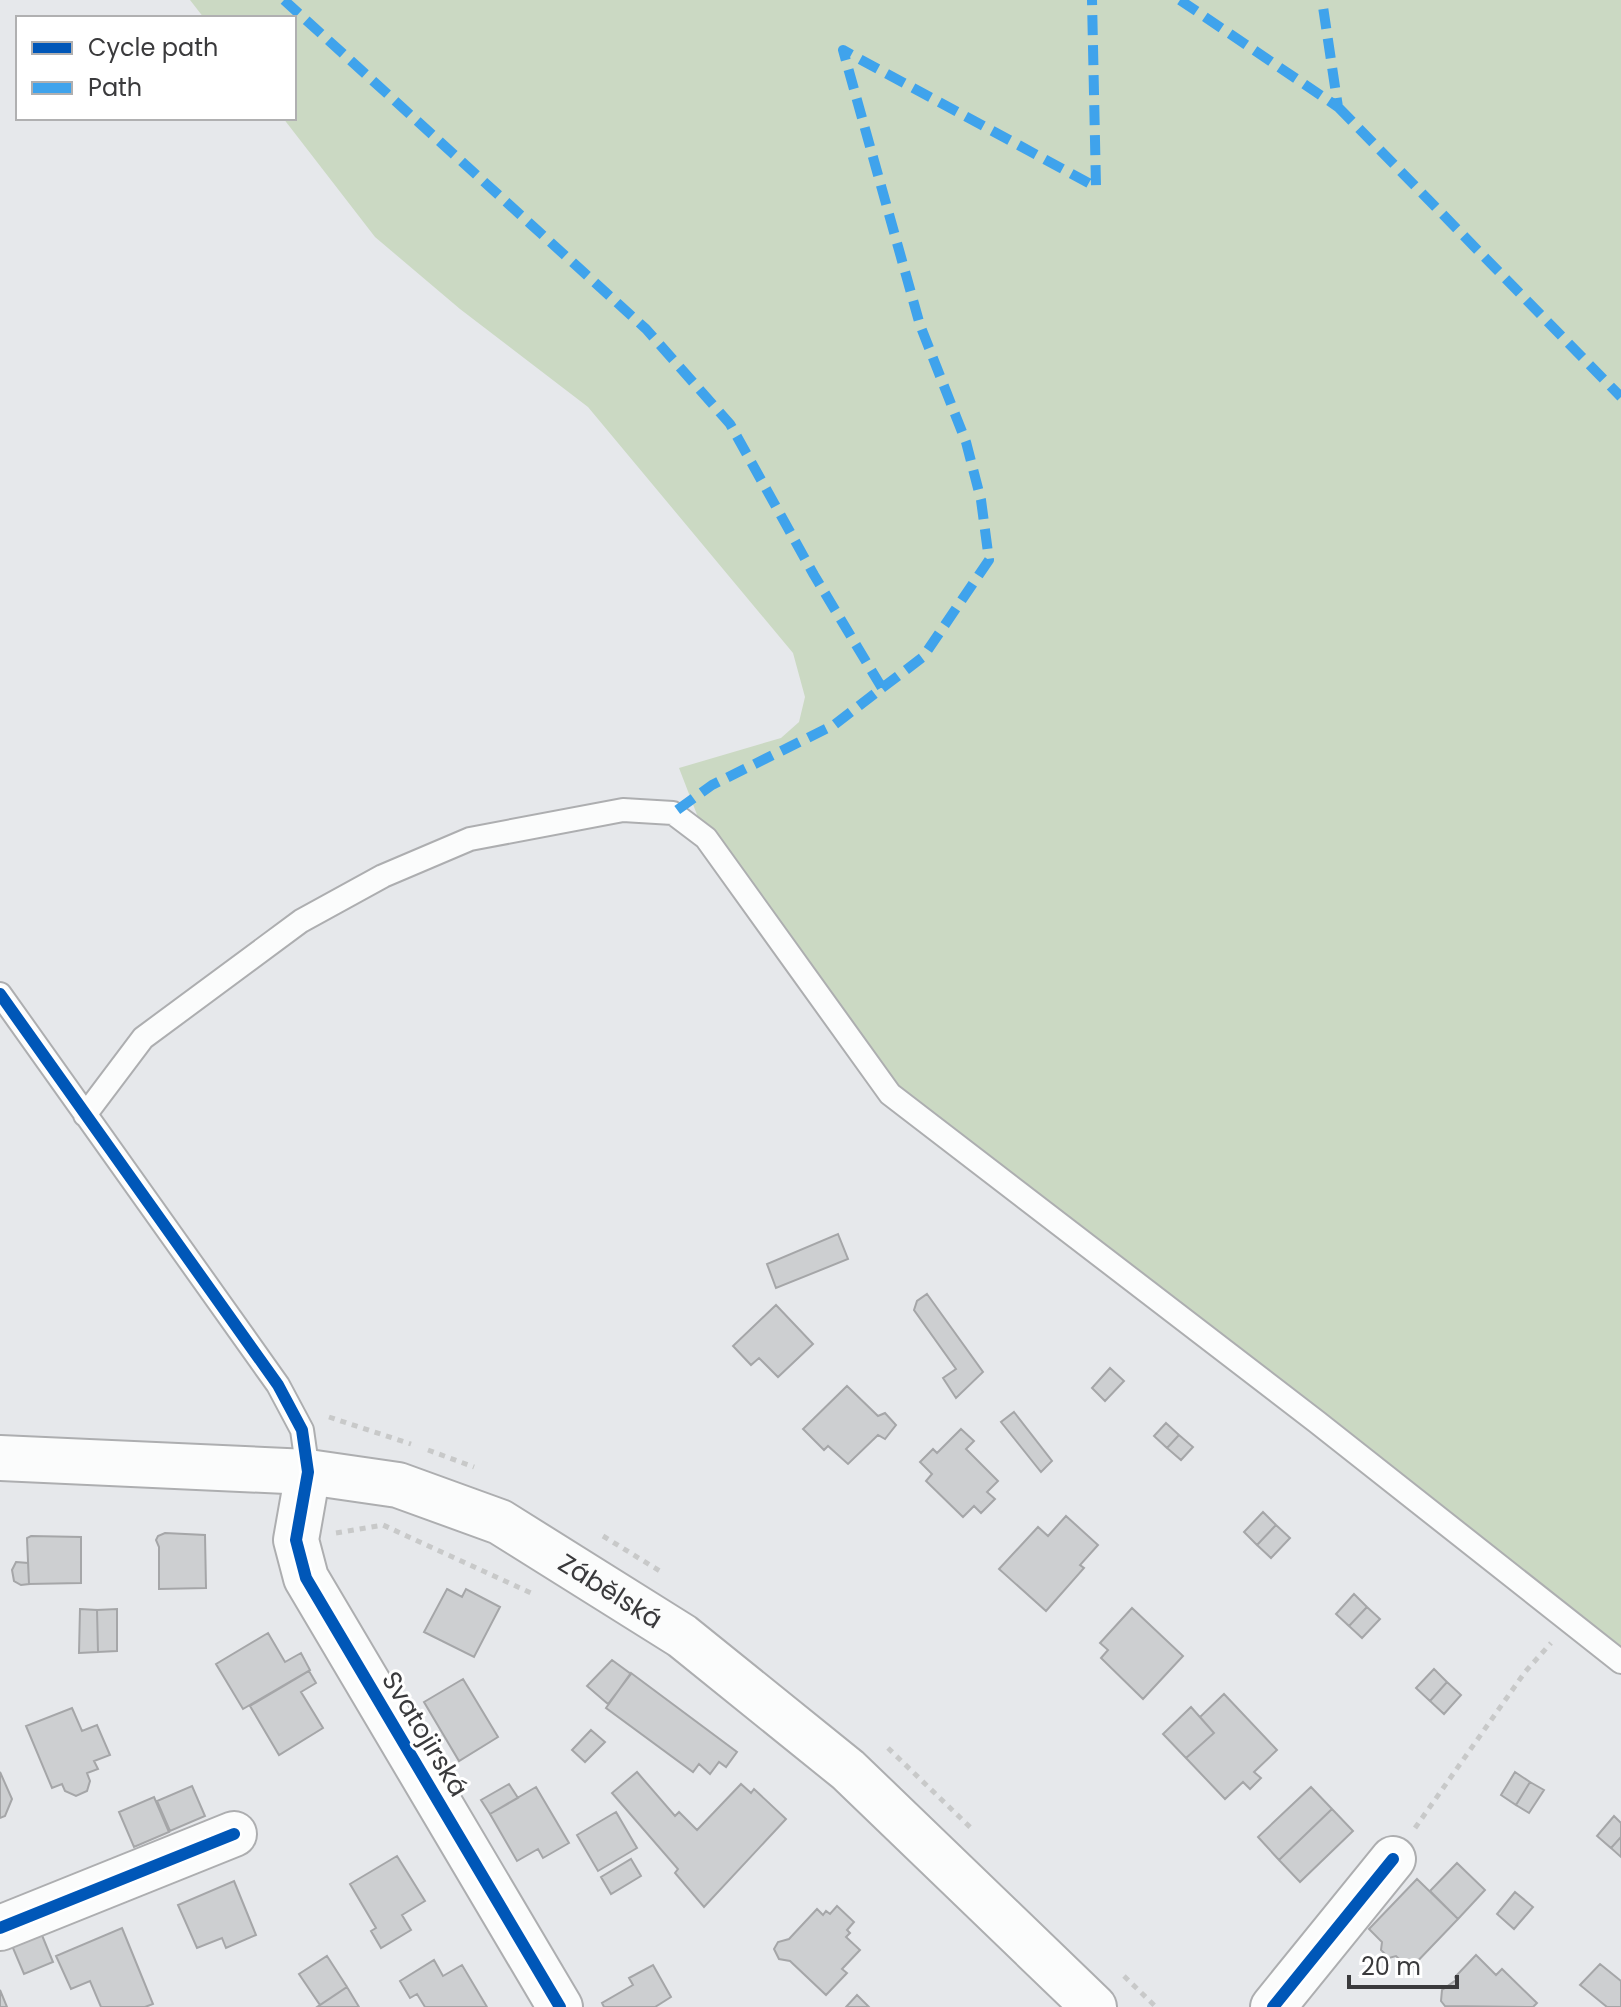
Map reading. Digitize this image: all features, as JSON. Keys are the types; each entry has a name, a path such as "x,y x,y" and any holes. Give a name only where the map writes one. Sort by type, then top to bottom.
{"main road":[{"name":"Zábělská","path":"0,1458 308,1472 398,1485 500,1522 682,1636 848,1770 1094,2007"},
{"name":"Svatojirská","path":"308,1472 296,1540 306,1578 560,2007"},
{"path":"0,1928 234,1834"},
{"path":"1273,2007 1393,1859"}],"lane":[{"path":"85,1115 143,1038 301,921 383,876 470,839 623,810 673,813 706,838 890,1094 1317,1422 1621,1662"},
{"path":"0,994 278,1385 302,1430 308,1472"}],"path":[{"path":"296,1540 383,1525 541,1599"},
{"path":"1393,1859 1525,1672 1570,1621"}],"green space":[{"path":"190,0 1621,0 1621,1662 890,1094 706,838 679,768 781,738 799,722 805,697 793,653 588,407 460,309 375,237 285,120 296,120 296,16 202,16"}],"building":[{"path":"838,1234 848,1259 776,1288 767,1264"},
{"path":"927,1294 983,1372 956,1398 943,1378 956,1369 914,1310 917,1301"},
{"path":"776,1305 813,1344 778,1377 759,1358 751,1365 733,1346"},
{"path":"1110,1368 1124,1381 1105,1401 1092,1388"},
{"path":"847,1386 878,1416 885,1413 896,1425 885,1439 878,1435 848,1464 828,1446 824,1450 803,1429"},
{"path":"1014,1412 1052,1461 1041,1472 1001,1422"},
{"path":"1166,1423 1179,1435 1167,1448 1154,1436"},
{"path":"961,1429 974,1441 966,1449 998,1481 987,1492 995,1499 981,1513 974,1506 963,1517 926,1481 932,1474 920,1462 933,1449 937,1453"},
{"path":"1179,1435 1193,1447 1181,1460 1167,1448"},
{"path":"1263,1512 1276,1525 1257,1545 1244,1532"},
{"path":"1066,1516 1098,1545 1080,1565 1084,1568 1046,1611 999,1569 1038,1527 1048,1536"},
{"path":"1276,1525 1290,1538 1271,1558 1257,1545"},
{"path":"165,1533 205,1535 206,1588 159,1589 159,1547 156,1540"},
{"path":"81,1537 81,1583 29,1584 27,1538"},
{"path":"16,1562 28,1563 29,1584 21,1585 14,1581 12,1570"},
{"path":"447,1589 462,1597 466,1589 500,1607 474,1657 424,1632"},
{"path":"1354,1594 1367,1607 1349,1626 1336,1614"},
{"path":"1367,1607 1380,1619 1362,1638 1349,1626"},
{"path":"1132,1608 1183,1656 1143,1699 1101,1658 1108,1650 1100,1643"},
{"path":"80,1609 97,1610 98,1652 79,1653"},
{"path":"117,1609 117,1651 98,1652 97,1610"},
{"path":"268,1633 285,1662 301,1653 310,1670 243,1709 216,1664"},
{"path":"612,1660 631,1674 608,1704 587,1686"},
{"path":"1434,1669 1447,1682 1430,1701 1416,1688"},
{"path":"309,1671 316,1683 301,1692 323,1728 279,1755 250,1706"},
{"path":"631,1673 737,1752 726,1767 719,1762 710,1774 699,1764 693,1772 606,1708"},
{"path":"463,1679 498,1737 459,1761 424,1702"},
{"path":"1447,1682 1461,1695 1444,1714 1430,1701"},
{"path":"1224,1694 1277,1750 1254,1772 1261,1778 1250,1789 1243,1782 1225,1799 1186,1758 1214,1733 1200,1717"},
{"path":"1191,1707 1214,1733 1186,1758 1163,1734"},
{"path":"72,1708 82,1731 97,1725 110,1755 94,1761 98,1769 87,1773 90,1781 87,1791 76,1796 65,1791 62,1784 52,1788 26,1726"},
{"path":"591,1730 605,1742 585,1762 572,1750"},
{"path":"0,1772 12,1799 5,1816 0,1818"},
{"path":"637,1772 675,1816 679,1812 697,1830 741,1784 751,1793 754,1789 786,1819 704,1907 675,1873 678,1869 612,1793"},
{"path":"1515,1772 1530,1782 1516,1805 1501,1795"},
{"path":"1530,1782 1544,1790 1529,1813 1516,1805"},
{"path":"509,1784 518,1798 490,1814 481,1800"},
{"path":"192,1786 205,1816 170,1831 157,1801"},
{"path":"536,1787 569,1843 543,1858 538,1849 517,1861 490,1814"},
{"path":"1311,1787 1332,1809 1279,1860 1258,1837"},
{"path":"154,1797 169,1832 134,1847 119,1812"},
{"path":"1332,1809 1353,1831 1300,1882 1279,1860"},
{"path":"616,1812 637,1848 598,1871 577,1835"},
{"path":"1614,1816 1621,1823 1621,1837 1611,1848 1597,1836"},
{"path":"1621,1837 1621,1857 1611,1848"},
{"path":"397,1856 425,1901 402,1915 411,1930 381,1948 371,1931 376,1928 350,1884"},
{"path":"631,1859 641,1876 611,1894 601,1877"},
{"path":"1457,1863 1485,1890 1458,1919 1430,1891"},
{"path":"1417,1879 1458,1919 1410,1969 1396,1956 1389,1958 1381,1950 1382,1942 1369,1929"},
{"path":"234,1881 256,1935 226,1948 222,1938 197,1948 178,1905"},
{"path":"1515,1892 1533,1907 1514,1929 1497,1914"},
{"path":"837,1906 854,1922 847,1930 850,1933 846,1937 860,1950 842,1969 847,1973 826,1995 790,1961 779,1959 774,1949 778,1942 789,1939 817,1909 823,1915 826,1911 830,1914"},
{"path":"39,1928 53,1962 24,1974 10,1941"},
{"path":"122,1928 153,2004 145,2007 101,2007 90,1981 71,1989 56,1956"},
{"path":"1476,1955 1496,1975 1502,1969 1537,2003 1533,2007 1445,2006 1441,2001 1442,1990 1456,1980 1455,1977"},
{"path":"327,1956 347,1987 320,2005 299,1974"},
{"path":"434,1960 443,1976 462,1965 487,2007 425,2007 417,1994 410,1998 400,1981"},
{"path":"1600,1964 1621,1981 1621,2007 1607,2007 1580,1985"},
{"path":"653,1965 671,1997 655,2007 604,2007 602,2003 633,1985 629,1978"},
{"path":"347,1987 359,2007 317,2007"},
{"path":"0,1990 7,2007 0,2007"},
{"path":"857,1995 869,2007 846,2007"}],"marked path":[{"path":"284,0 646,329 730,424 814,575 882,688 834,725 712,785 673,813"},
{"path":"882,688 923,657 989,560 981,500 966,442 920,325 843,50 1096,187 1092,0"},
{"path":"1180,0 1338,107 1322,0"},
{"path":"1338,107 1621,397"}],"cycle path":[{"path":"0,994 278,1385 302,1430 308,1472 296,1540 306,1578 560,2007"},
{"path":"0,1928 234,1834"},
{"path":"1273,2007 1393,1859"}]}
